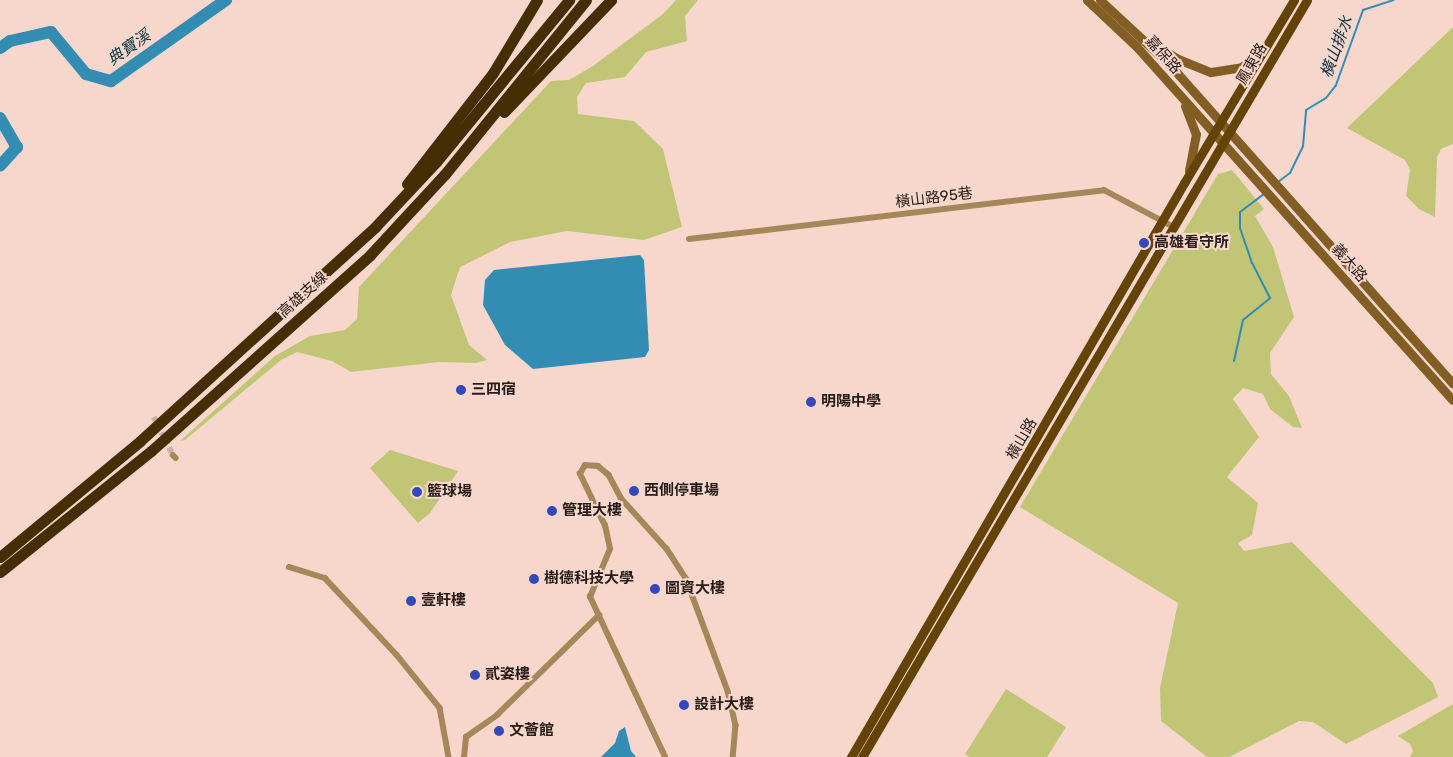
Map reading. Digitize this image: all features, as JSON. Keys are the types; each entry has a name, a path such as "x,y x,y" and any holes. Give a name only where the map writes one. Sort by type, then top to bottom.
{"highway":[{"path":"376,226 494,73 537,0"},
{"name":"高雄支線","path":"0,557 140,441 376,226 436,162 569,0"},
{"name":"高雄支線","path":"0,572 151,452 370,255 424,197 586,0"},
{"path":"424,197 611,0"}],"main road":[{"name":"鳳東路","path":"1214,133 1271,35 1294,0"},
{"name":"鳳東路","path":"1223,143 1307,0"},
{"name":"橫山路","path":"851,757 1164,222 1184,183 1214,133"},
{"name":"橫山路","path":"862,757 1223,143"}],"street":[{"name":"嘉保路","path":"1087,0 1171,85 1223,143"},
{"name":"嘉保路","path":"1100,0 1140,35 1229,133"},
{"path":"1140,35 1194,67 1219,72 1248,63 1271,35"},
{"path":"1171,85 1190,114 1196,134 1194,159 1184,183"},
{"name":"義大路","path":"1229,133 1453,384"},
{"name":"義大路","path":"1223,143 1453,400"},
{"name":"橫山路95巷","path":"688,239 1104,190 1174,227"},
{"path":"1308,237 1315,229"},
{"path":"665,757 590,597 610,549 605,526 580,474 585,465 598,466 609,475 621,498 667,549 686,578 728,691 736,725 733,757"},
{"path":"289,567 325,578 397,655 440,708 449,757"},
{"path":"464,757 466,737 497,715 599,615"}],"green space":[{"path":"676,0 698,0 685,16 687,41 646,52 625,77 586,83 577,97 578,114 634,121 663,149 682,227 644,240 567,231 510,242 460,267 451,295 469,345 487,360 476,363 439,362 351,372 332,361 297,352 281,360 185,440 180,441 275,356 310,336 345,330 357,319 359,287 551,81 569,80 593,66 663,14"},
{"path":"1453,27 1453,144 1441,149 1437,157 1435,217 1419,209 1406,196 1410,170 1405,160 1347,128"},
{"path":"1232,170 1264,209 1255,216 1273,247 1294,317 1270,353 1271,374 1289,396 1302,428 1293,427 1270,409 1263,394 1243,388 1233,399 1259,437 1227,477 1258,503 1252,535 1238,543 1244,551 1292,542 1433,683 1438,697 1346,744 1313,722 1299,721 1229,757 1207,757 1161,721 1160,688 1178,603 1020,507 1218,174"},
{"name":"籃球場","path":"390,450 458,471 430,513 418,523 370,468"},
{"path":"1006,689 1066,727 1047,757 970,757 965,754"},
{"path":"1453,704 1453,757 1410,757 1413,751 1410,744 1398,736"}],"water":[{"path":"640,255 644,260 649,350 645,357 533,369 505,345 483,305 485,280 494,270"},
{"path":"625,727 631,751 636,757 601,757 615,743 619,731"}],"waterway":[{"name":"典寶溪","path":"0,48 10,41 51,32 86,74 111,81 226,0"},
{"name":"橫山排水","path":"1278,182 1290,173 1303,146 1306,110 1326,98 1336,85 1363,10 1393,0"},
{"name":"典寶溪","path":"0,118 17,147 0,166"},
{"name":"橫山排水","path":"1234,361 1243,320 1270,298 1252,263 1240,228 1240,212 1265,193"}],"tunnel":[{"path":"154,417 173,455"}],"place":[{"name":"高雄看守所","path":"1144,243"},
{"name":"三四宿","path":"461,390"},
{"name":"明陽中學","path":"811,402"},
{"name":"西側停車場","path":"634,491"},
{"name":"籃球場","path":"417,492"},
{"name":"管理大樓","path":"552,511"},
{"name":"樹德科技大學","path":"534,579"},
{"name":"圖資大樓","path":"655,589"},
{"name":"壹軒樓","path":"411,601"},
{"name":"貳姿樓","path":"475,675"},
{"name":"設計大樓","path":"684,705"},
{"name":"文薈館","path":"499,731"}]}
